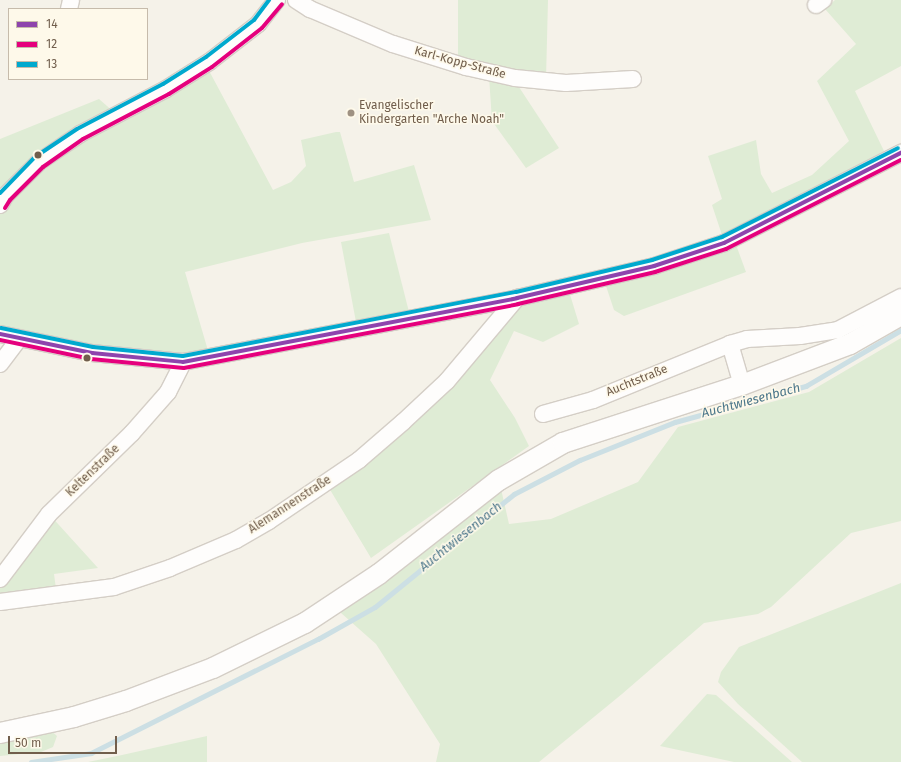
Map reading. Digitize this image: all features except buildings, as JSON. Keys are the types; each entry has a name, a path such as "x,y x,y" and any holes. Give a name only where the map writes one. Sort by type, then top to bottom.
{"street":[{"path":"0,205 5,196 39,162 80,134 166,89 209,62 258,24 277,0"},
{"name":"Karl-Kopp-Straße","path":"296,0 310,9 393,44 466,67 515,78 566,83 633,79"},
{"path":"0,334 92,353 183,362 517,298 654,266 724,243 901,153"},
{"name":"Auchtstraße","path":"542,414 593,400 730,344 747,340 800,336 838,330 901,297"},
{"name":"Alemannenstraße","path":"0,602 114,587 170,568 236,540 269,521 359,460 403,422 447,381 517,298"},
{"path":"0,733 74,717 126,701 213,668 305,623 379,574 499,480 563,444 742,385 850,344 901,315"},
{"path":"0,364 19,338"},
{"path":"730,344 742,385"},
{"name":"Keltenstraße","path":"0,579 49,514 132,433 168,392 183,362"}],"green space":[{"path":"458,0 548,0 546,79 458,61"},
{"path":"835,0 901,0 901,66 855,91 884,151 800,200 722,235 712,205 722,199 708,156 756,140 761,174 772,193 812,175 849,141 817,81 856,44 825,9"},
{"path":"207,67 273,190 291,182 306,166 301,140 340,132 354,182 414,165 431,220 302,243 185,272 209,354 183,358 0,331 0,210 41,164"},
{"path":"489,76 515,81 559,148 526,168 492,121"},
{"path":"99,99 115,113 0,199 0,139"},
{"path":"389,233 409,312 356,322 341,242"},
{"path":"735,242 746,272 624,316 614,310 604,280"},
{"path":"568,288 579,324 543,342 514,331 490,380 515,418 529,446 371,558 329,488 520,300"},
{"path":"901,338 901,521 851,533 771,607 758,614 704,623 622,694 539,762 436,762 440,744 376,644 332,605 499,480 509,524 551,519 638,482 678,427 809,392"},
{"path":"49,514 98,568 54,574 57,596 0,602 0,579"},
{"path":"901,583 901,762 802,762 738,704 718,682 721,672 739,647"},
{"path":"707,694 716,695 792,762 734,762 660,746"},
{"path":"49,729 57,736 53,747 41,752 0,756 0,740"},
{"path":"207,736 207,762 88,762 122,755"}],"waterway":[{"name":"Auchtwiesenbach","path":"31,762 91,753 318,639 375,607 514,494 580,460 675,422 806,386 901,330"}],"transit line":[{"name":"13","path":"0,193 35,157 77,129 163,84 206,57 254,20 269,0"},
{"name":"12","path":"5,208 10,200 43,167 83,139 169,94 212,67 262,28 282,4"},
{"name":"13","path":"1,328 93,347 183,356 516,292 652,260 722,237 898,148"},
{"name":"14","path":"0,334 92,353 183,362 517,298 654,266 724,243 901,153"},
{"name":"12","path":"0,340 91,359 184,368 518,304 655,272 726,249 901,160"}],"place":[{"name":"Evangelischer Kindergarten \"Arche Noah\"","path":"351,113"}]}
